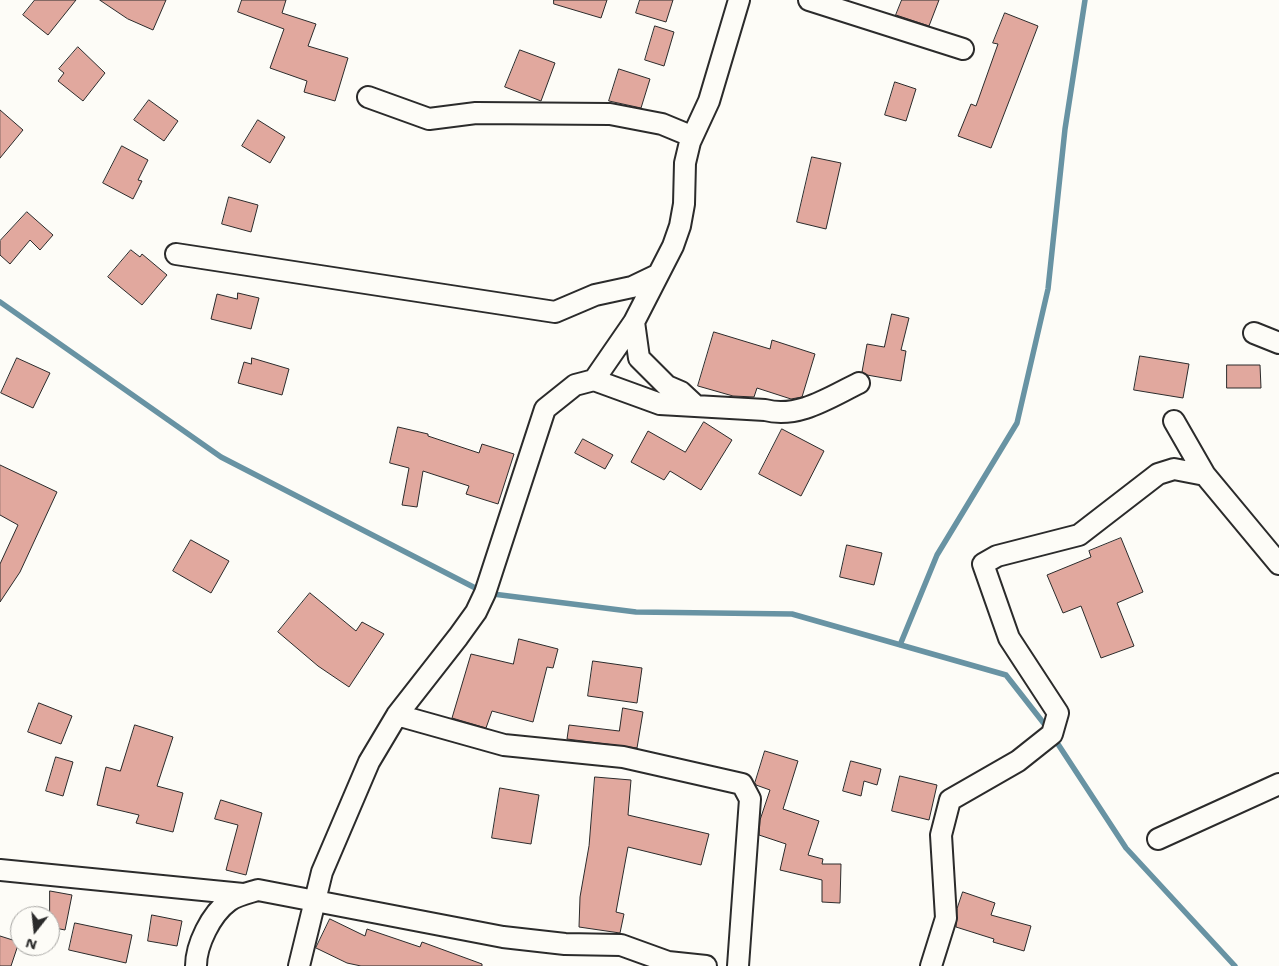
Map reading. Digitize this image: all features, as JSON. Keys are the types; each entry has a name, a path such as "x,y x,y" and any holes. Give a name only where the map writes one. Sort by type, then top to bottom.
{"street":[{"path":"594,380 634,322 680,226 684,204 685,163 692,136 709,101 738,0"},
{"path":"809,0 962,49"},
{"path":"368,97 429,119 476,113 610,114 662,124 692,136"},
{"path":"176,254 555,312 571,307 595,295 632,287 657,275"},
{"path":"634,322 639,358 667,386 681,392 696,406"},
{"path":"1254,333 1279,343"},
{"path":"299,966 322,872 369,762 397,715 476,612 485,593 545,409 575,385 594,380 660,404 765,410 779,414 807,408 859,383"},
{"path":"1174,421 1204,476 1279,564"},
{"path":"932,966 946,918 941,836 950,800 1018,761 1052,734 1058,713 1009,638 983,564 997,556 1079,536 1158,474 1174,470 1204,476"},
{"path":"397,715 504,745 623,758 742,784 750,799 738,966"},
{"path":"1158,839 1279,784"},
{"path":"0,870 243,894"},
{"path":"196,966 201,940 211,922 228,901 258,890 503,937 565,944 616,944 668,962 706,966"}],"building":[{"path":"35,0 76,0 48,35 23,15"},
{"path":"100,0 166,0 153,30 128,19"},
{"path":"242,0 286,0 282,13 316,24 308,46 348,58 335,101 304,92 307,81 270,68 284,29 238,12"},
{"path":"554,0 607,0 601,18 554,4"},
{"path":"640,0 673,0 666,22 636,13"},
{"path":"902,0 939,0 929,26 896,15"},
{"path":"1005,13 1038,26 991,148 958,136 971,104 976,106 998,44 993,43"},
{"path":"655,26 674,32 664,66 645,60"},
{"path":"78,47 105,73 83,101 58,81 64,73 59,69"},
{"path":"520,50 555,63 541,101 505,87"},
{"path":"619,69 650,79 641,108 609,101"},
{"path":"895,82 916,89 906,121 885,115"},
{"path":"149,100 178,121 164,141 134,120"},
{"path":"0,110 23,130 0,158"},
{"path":"258,120 285,137 270,163 242,146"},
{"path":"122,146 148,160 138,180 142,181 133,199 103,183"},
{"path":"812,157 841,163 826,229 797,222"},
{"path":"229,197 258,205 251,232 222,224"},
{"path":"27,212 53,235 40,250 30,240 10,264 0,255 0,241"},
{"path":"131,250 140,257 142,254 167,275 142,305 108,277"},
{"path":"238,293 259,298 251,329 211,319 217,294 237,299"},
{"path":"892,314 909,318 901,350 906,351 901,381 867,375 862,372 867,344 884,347"},
{"path":"714,332 770,349 772,340 815,354 802,397 791,399 757,388 754,397 733,396 698,386"},
{"path":"1140,356 1189,364 1183,398 1134,390"},
{"path":"17,358 50,373 33,408 1,393"},
{"path":"252,358 289,369 282,395 238,383 244,362 251,364"},
{"path":"1227,365 1260,365 1261,388 1227,388"},
{"path":"704,422 732,440 701,490 670,471 664,480 631,462 648,431 685,452"},
{"path":"398,427 428,434 428,436 479,453 482,444 514,454 498,504 466,494 469,486 423,471 417,507 402,505 409,468 390,463"},
{"path":"782,429 824,451 801,496 759,474"},
{"path":"583,439 613,455 605,469 575,453"},
{"path":"0,465 57,492 20,572 0,602 0,564 18,525 0,515"},
{"path":"1121,538 1143,592 1117,603 1134,646 1101,658 1081,606 1063,613 1047,575 1091,557 1089,551"},
{"path":"191,540 229,561 211,593 173,571"},
{"path":"847,545 882,553 874,585 840,577"},
{"path":"310,593 356,631 362,622 384,634 349,687 318,666 278,632"},
{"path":"519,639 558,649 553,668 547,667 533,722 492,711 486,728 452,718 471,654 513,664"},
{"path":"593,661 642,668 637,703 588,696"},
{"path":"39,703 72,716 61,744 28,732"},
{"path":"623,708 643,712 637,748 567,739 569,725 619,731"},
{"path":"135,725 173,737 157,786 183,793 173,832 136,823 139,815 97,805 106,767 120,771"},
{"path":"765,751 798,761 783,809 819,821 808,855 823,859 822,864 841,864 840,903 822,902 822,880 780,870 786,844 759,835 760,820 770,790 755,783"},
{"path":"56,757 73,762 63,796 46,791"},
{"path":"851,761 881,769 877,785 864,781 861,796 843,791"},
{"path":"900,776 937,785 929,820 892,811"},
{"path":"595,777 631,780 628,815 709,834 701,865 628,847 616,912 624,914 620,933 579,927 580,897 589,846"},
{"path":"500,788 539,795 531,844 492,838"},
{"path":"221,800 262,813 246,875 226,870 238,825 215,819"},
{"path":"50,891 72,895 65,930 60,929 60,906 50,906"},
{"path":"963,892 995,903 991,915 1031,926 1024,951 993,942 994,939 956,927 957,909"},
{"path":"152,915 182,921 177,946 148,941"},
{"path":"330,919 365,936 367,929 420,947 422,942 482,964 482,966 361,966 347,963 316,948"},
{"path":"75,923 132,935 126,963 69,950"},
{"path":"0,936 10,939 10,956 14,956 11,966 0,966"}],"waterway":[{"path":"900,645 937,555 1017,423 1048,289 1065,129 1085,0"},
{"path":"0,302 221,457 485,593 636,612 792,614 1006,675 1049,730"},
{"path":"1054,738 1126,848 1235,966"}]}
